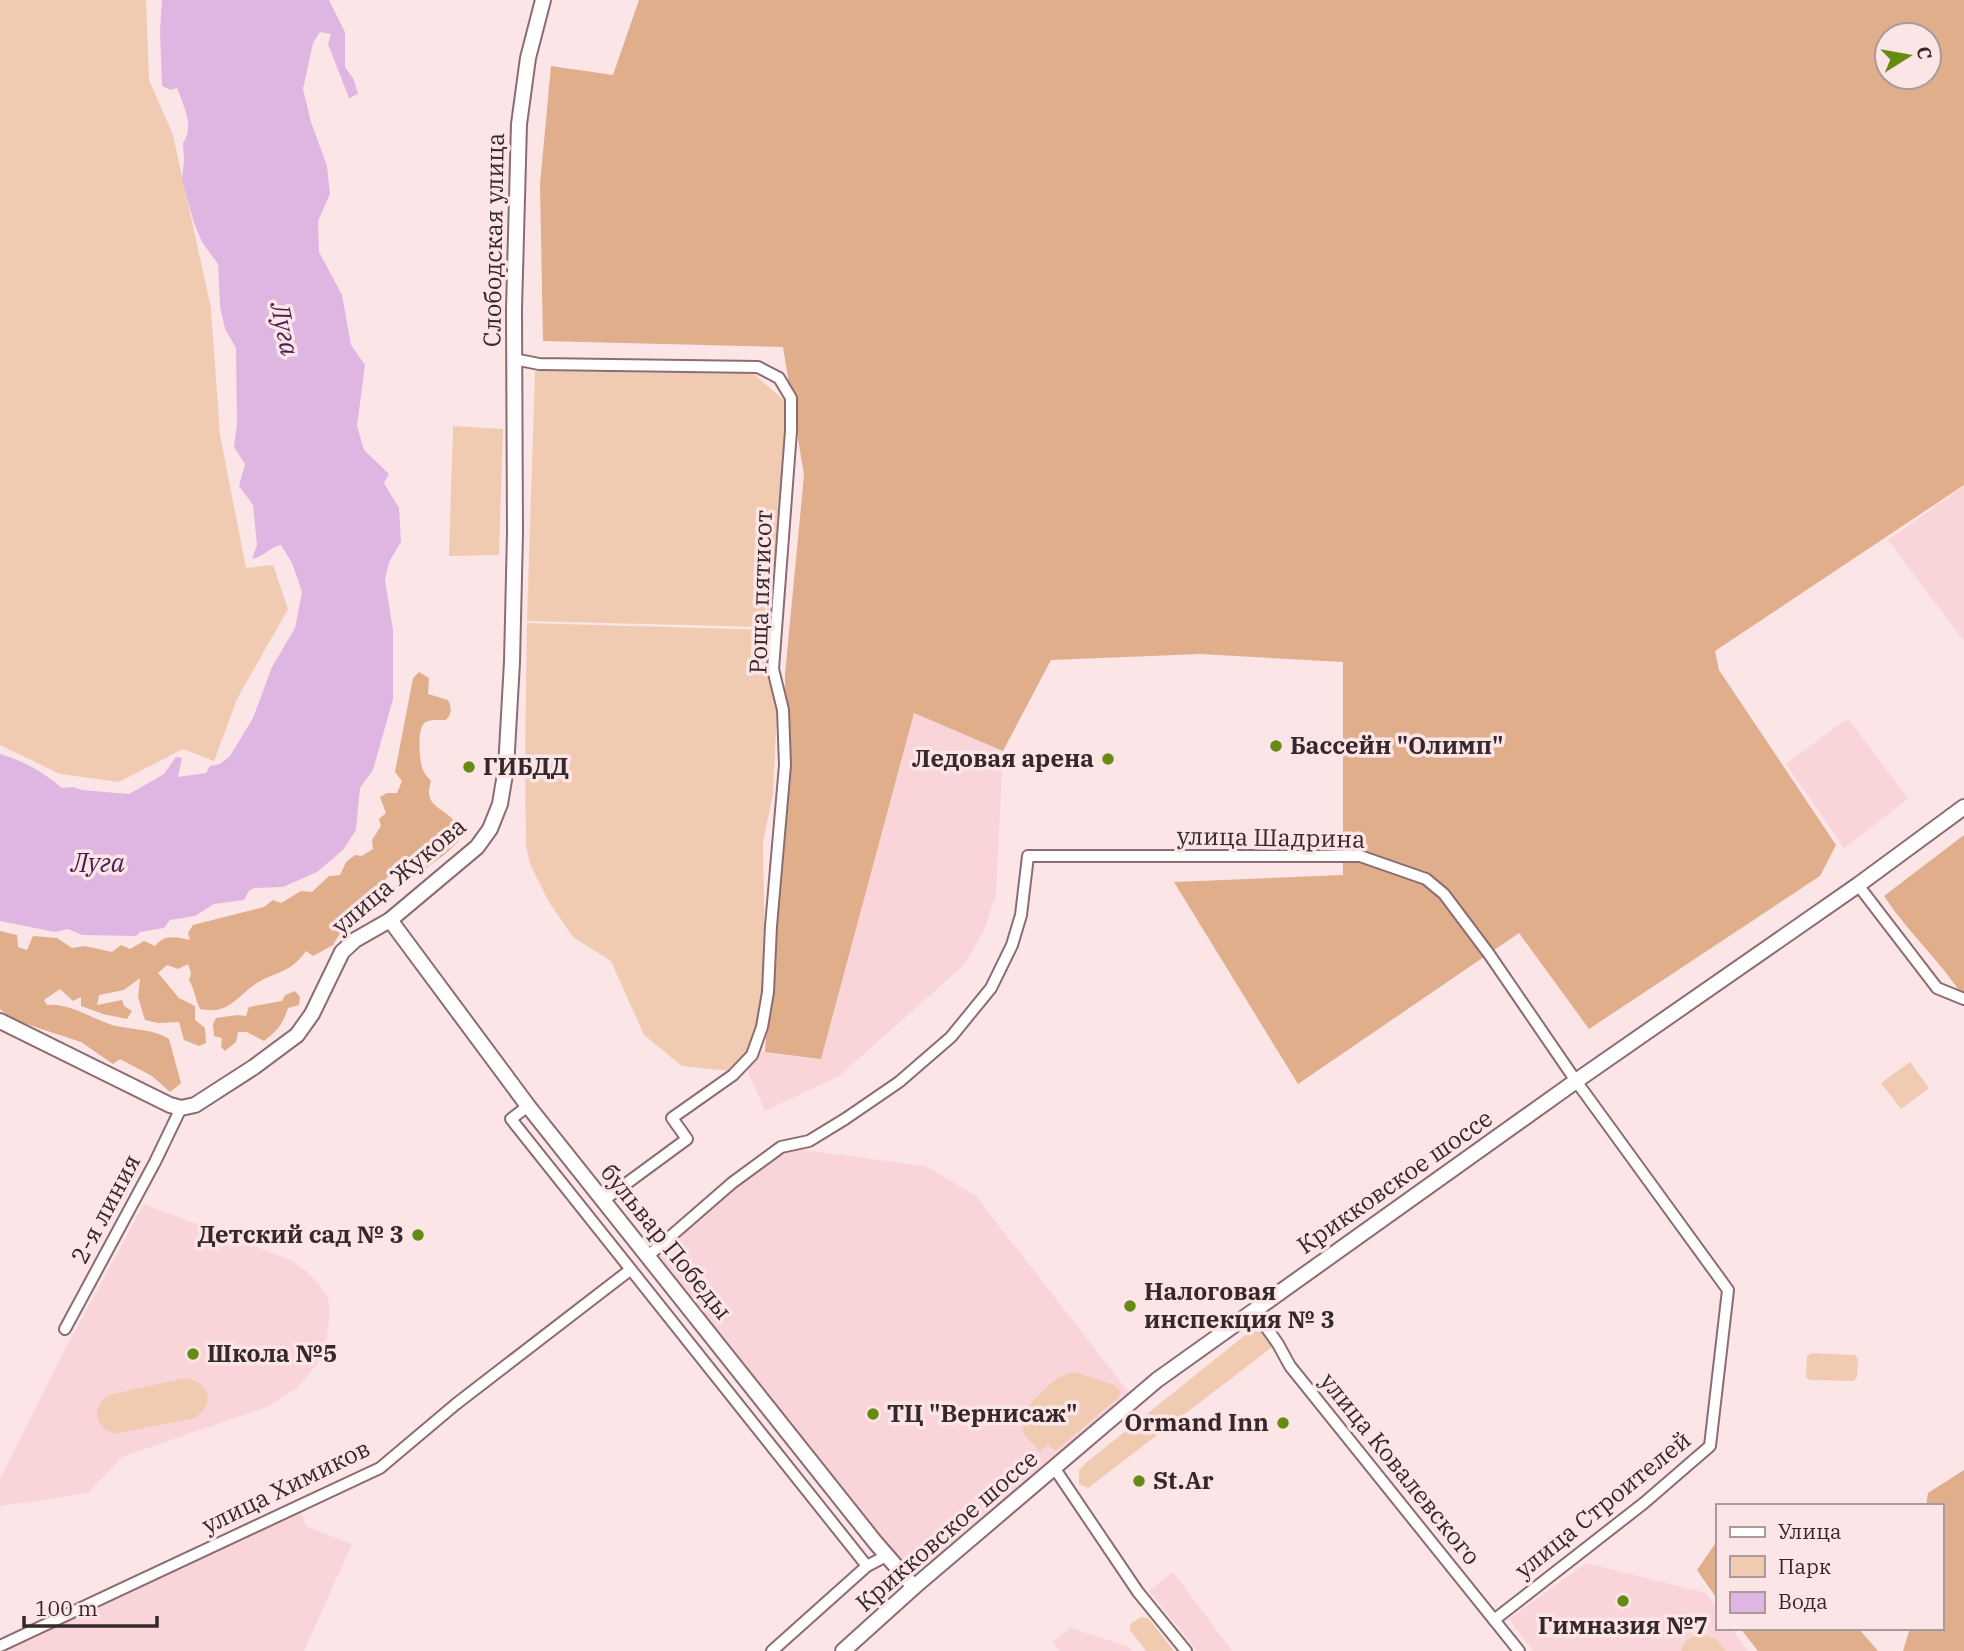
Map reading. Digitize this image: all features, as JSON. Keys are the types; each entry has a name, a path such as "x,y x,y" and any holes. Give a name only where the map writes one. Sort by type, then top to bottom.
{"street":[{"name":"Слободская улица","path":"515,533 514,359 519,124 528,58 543,0"},
{"name":"Роща пятисот","path":"514,359 539,364 758,366 779,377 791,398 791,431 773,669 783,710 785,765 768,992 762,1027 752,1055 733,1075 672,1118 687,1139 604,1200"},
{"name":"улица Жукова","path":"181,1108 195,1105 211,1096 297,1035 312,1014 342,952 355,940 390,920 477,846 490,829 500,804 509,728 515,533"},
{"name":"Крикковское шоссе","path":"843,1651 914,1587 1057,1472 1157,1380 1860,888 1964,807"},
{"path":"1964,816 1860,888 1937,988 1964,999"},
{"name":"улица Шадрина","path":"648,1256 732,1183 781,1147 809,1141 845,1119 899,1082 951,1037 991,988 1012,946 1021,915 1028,856 1360,856 1426,879 1444,894 1489,954 1579,1084"},
{"name":"бульвар Победы","path":"390,920 528,1106 886,1556 914,1587"},
{"path":"0,1021 181,1108"},
{"name":"улица Строителей","path":"1494,1620 1644,1503 1710,1446 1728,1290 1579,1084"},
{"path":"528,1106 511,1119 867,1566"},
{"name":"2-я линия","path":"65,1329 181,1108"},
{"name":"улица Химиков","path":"0,1646 380,1468 456,1404 630,1270"},
{"name":"улица Ковалевского","path":"1256,1313 1290,1366 1519,1651"},
{"path":"856,1651 1057,1472 1139,1592 1186,1651"},
{"path":"772,1651 867,1566 886,1556"}],"shaded area":[{"path":"639,0 1964,0 1964,485 1715,651 1719,670 1836,845 1820,876 1589,1029 1519,933 1298,1084 1174,882 1343,875 1343,662 1200,654 1051,660 1003,751 914,713 821,1059 765,1052 785,765 785,674 804,475 783,347 543,341 540,184 551,66 613,75"},
{"path":"1964,486 1964,641 1888,540"},
{"path":"419,672 429,678 428,694 448,700 451,708 446,720 424,723 420,739 422,768 431,781 430,799 457,824 459,832 458,842 444,855 422,871 396,867 366,903 356,906 333,945 313,956 306,951 289,968 257,983 225,1007 200,1009 189,980 191,973 188,964 178,969 167,965 158,973 179,998 195,1006 195,1020 205,1028 206,1043 199,1046 184,1040 179,1022 158,1023 145,1020 138,997 140,978 124,990 99,995 97,1005 122,1000 124,1006 132,1011 127,1019 81,1006 81,997 73,1001 60,989 44,1000 47,1005 65,1007 116,1026 150,1032 169,1039 181,1083 170,1092 152,1076 120,1059 113,1064 81,1042 11,1019 0,1009 0,931 17,935 18,947 27,950 33,936 57,938 72,948 85,946 112,952 121,945 130,949 144,941 155,946 167,938 190,940 188,933 193,925 264,907 273,900 281,903 301,891 312,892 329,876 340,875 346,862 355,855 362,856 373,849 372,840 381,826 379,819 386,813 380,797 387,793 397,793 402,781 395,772 413,678"},
{"path":"914,712 1003,751 996,894 984,931 963,966 839,1076 765,1111 745,1065 759,1051 821,1058"},
{"path":"1848,718 1908,799 1844,848 1786,764"},
{"path":"1964,835 1964,998 1884,896"},
{"path":"295,991 300,997 299,1005 288,1008 279,1027 264,1041 247,1032 238,1032 236,1042 225,1051 221,1047 222,1038 214,1036 213,1024 216,1018 246,1016 249,1007 282,1001 285,995"},
{"path":"781,1147 925,1166 975,1195 1134,1399 914,1587 648,1256"},
{"name":"Школа №5","path":"144,1204 291,1260 305,1270 328,1298 330,1313 325,1349 317,1364 297,1388 267,1407 122,1457 88,1493 0,1506 0,1479 60,1359"},
{"path":"1964,1470 1964,1651 1903,1651 1909,1630 1943,1630 1943,1504 1926,1504 1928,1493"},
{"path":"299,1506 306,1526 352,1544 304,1651 10,1651 1,1645"},
{"path":"1716,1542 1716,1598 1697,1570"},
{"name":"Гимназия №7","path":"1586,1563 1706,1593 1716,1607 1716,1630 1732,1630 1748,1651 1533,1651 1509,1619"},
{"path":"1173,1572 1232,1651 1197,1651 1149,1591"},
{"path":"1071,1628 1129,1647 1132,1651 1060,1651 1053,1642"},
{"path":"1742,1630 1860,1630 1878,1651 1758,1651"}],"green space":[{"path":"0,0 146,0 149,80 173,135 211,308 220,435 246,568 273,565 288,609 237,699 214,761 183,749 119,782 60,774 0,745"},
{"path":"535,371 754,374 787,403 769,627 527,621"},
{"path":"453,426 503,429 499,555 449,556"},
{"path":"527,623 770,630 769,673 777,709 773,794 763,842 765,961 761,1008 748,1055 730,1071 682,1066 644,1035 611,961 573,937 549,902 530,864 526,845"},
{"path":"1910,1062 1929,1088 1901,1109 1881,1083"},
{"path":"1254,1328 1265,1331 1275,1345 1088,1488 1079,1484 1079,1470 1087,1462"},
{"path":"1812,1353 1855,1355 1858,1359 1857,1377 1853,1381 1810,1380 1806,1377 1807,1356"},
{"path":"1074,1372 1114,1385 1120,1391 1119,1397 1055,1451 1048,1444 1040,1451 1024,1435 1021,1416 1051,1383"},
{"path":"185,1378 200,1384 207,1394 206,1406 195,1418 114,1434 107,1431 99,1421 99,1404 109,1395"},
{"path":"1141,1617 1148,1618 1174,1651 1146,1651 1130,1630 1130,1624"},
{"path":"1700,1634 1716,1639 1726,1651 1681,1651 1688,1639"}],"water":[{"name":"Луга","path":"162,0 329,0 345,32 345,67 354,80 358,94 349,98 328,44 331,34 320,32 313,43 303,89 311,122 327,166 330,194 318,221 319,252 342,295 351,345 365,365 357,426 364,450 389,474 384,483 399,508 401,542 389,562 385,580 393,630 393,699 373,770 360,788 356,830 343,850 317,872 283,887 254,888 244,900 214,904 195,916 170,920 164,928 140,932 136,936 82,935 68,929 55,932 0,921 0,754 33,768 62,788 74,787 82,790 129,794 164,774 176,757 182,758 178,777 206,773 210,766 220,764 230,756 253,718 272,667 295,628 302,592 292,563 281,545 252,559 257,545 253,505 239,486 245,464 234,447 237,424 236,348 225,329 220,306 218,264 202,242 182,180 187,116 177,88 171,90 162,86"}],"place":[{"name":"Бассейн \"Олимп\"","path":"1276,746"},
{"name":"Ледовая арена","path":"1108,759"},
{"name":"ГИБДД","path":"469,767"},
{"name":"Детский сад № 3","path":"418,1235"},
{"name":"Налоговая инспекция № 3","path":"1130,1306"},
{"name":"Школа №5","path":"193,1354"},
{"name":"ТЦ \"Вернисаж\"","path":"873,1414"},
{"name":"Ormand Inn","path":"1283,1423"},
{"name":"St.Ar","path":"1139,1481"},
{"name":"Гимназия №7","path":"1623,1601"}]}
